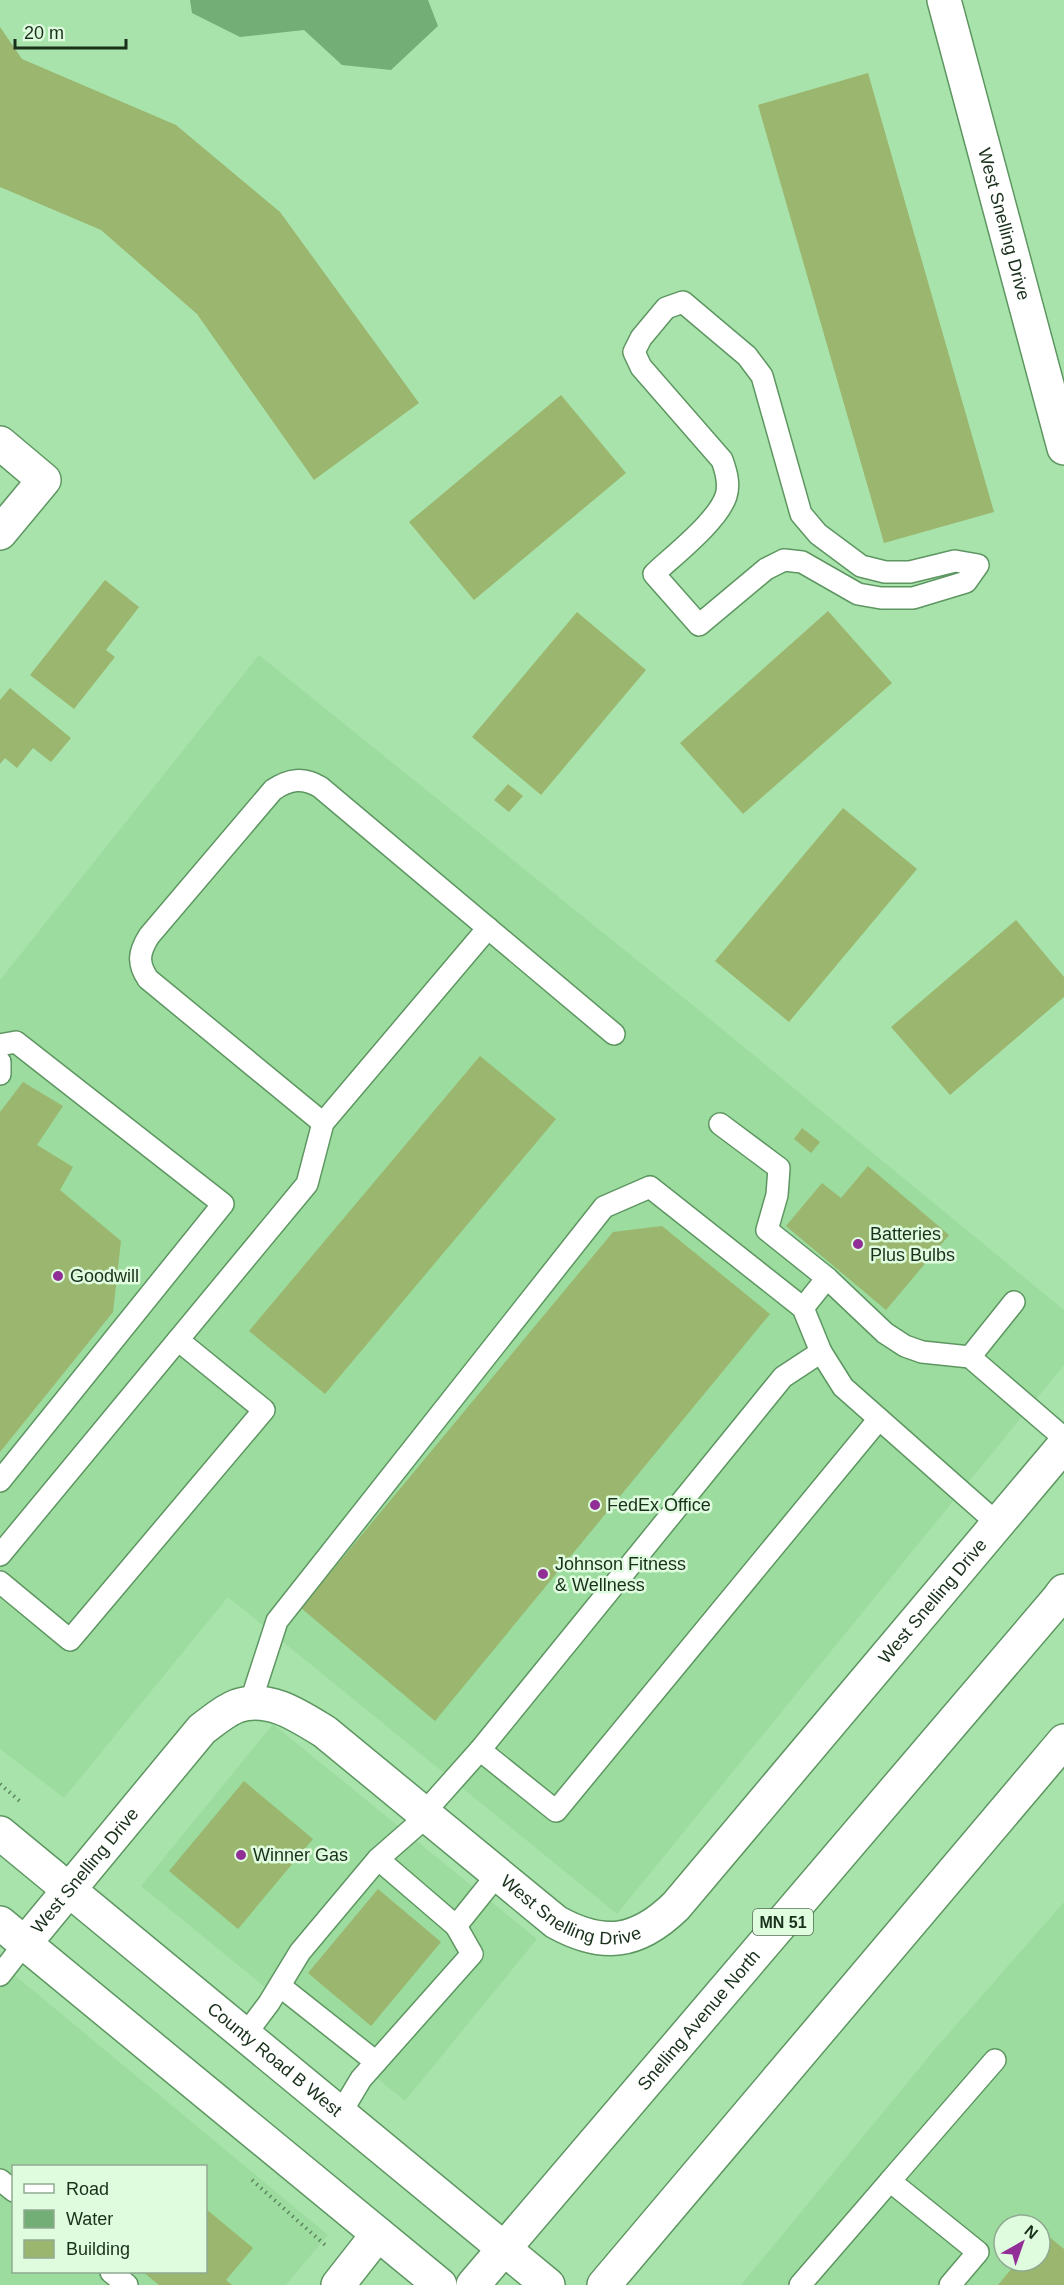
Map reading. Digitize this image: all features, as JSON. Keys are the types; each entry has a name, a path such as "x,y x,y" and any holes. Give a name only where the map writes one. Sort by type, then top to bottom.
{"street":[{"name":"West Snelling Drive","path":"944,0 1064,448"},
{"path":"0,443 44,480 0,533"},
{"name":"West Snelling Drive","path":"25,1943 202,1730 224,1713 238,1706 250,1704 267,1704 294,1712 324,1732 556,1922 585,1935 611,1940 641,1932 660,1922 676,1906 1064,1445"},
{"name":"Snelling Avenue North","path":"473,2285 1063,1593"},
{"path":"604,2285 1064,1741"},
{"name":"County Road B West","path":"0,1833 548,2285"},
{"path":"0,1923 440,2285"},
{"path":"338,2285 378,2234"}],"lane":[{"path":"683,302 747,356 762,376 801,514 818,534 861,566 885,572 910,572 955,561 978,565 966,582 914,598 881,598 858,594 802,562 784,560 766,569 699,625 654,574 715,516 726,495 728,477 722,460 640,367 634,351 641,338 666,308 683,302"},
{"path":"323,1123 148,979 139,959 142,948 188,891 273,790 283,783 298,779 310,781 320,787 614,1034"},
{"path":"0,1555 307,1184 323,1123 488,928"},
{"path":"0,1045 16,1042 223,1204 0,1481"},
{"path":"0,1062 0,1074"},
{"path":"720,1124 779,1168 777,1195 767,1230 827,1278 885,1333 905,1346 922,1352 970,1357 1064,1438"},
{"path":"250,1704 277,1621 604,1207 650,1186 803,1308 821,1352 843,1388 998,1524"},
{"path":"803,1308 827,1278"},
{"path":"970,1357 1014,1302"},
{"path":"0,1582 70,1640 264,1410 178,1340"},
{"path":"245,2035 280,1986 300,1952 378,1859 425,1816 783,1377 821,1352"},
{"path":"480,1750 556,1811 879,1419"},
{"path":"340,2114 361,2079 472,1954 456,1926 378,1859"},
{"path":"456,1926 496,1875"},
{"path":"0,1976 25,1943"},
{"path":"280,1986 376,2062"},
{"path":"801,2285 995,2060"},
{"path":"0,2180 12,2189"},
{"path":"890,2181 978,2252 950,2285"},
{"path":"113,2273 127,2285"}],"shaded area":[{"path":"259,655 700,1011 1064,1310 1064,1365 617,1914 228,1597 64,1798 0,1749 0,980"},
{"path":"273,1724 537,1939 405,2101 141,1886"},
{"path":"1064,1902 1064,2285 741,2285 935,2049"},
{"path":"0,1963 328,2235 286,2285 0,2285"}],"water":[{"path":"190,0 428,0 438,26 391,70 342,65 304,30 240,37 192,13"}],"building":[{"path":"0,27 22,59 176,125 280,212 419,403 314,480 197,314 101,230 0,187"},
{"path":"868,73 994,512 884,543 758,105"},
{"path":"561,395 626,473 474,600 409,522"},
{"path":"105,580 139,607 106,650 115,657 74,709 30,675"},
{"path":"828,611 892,683 743,814 680,743"},
{"path":"577,612 646,670 541,795 472,737"},
{"path":"10,688 71,738 51,762 33,748 17,768 5,758 0,764 0,700"},
{"path":"508,784 523,796 509,812 494,800"},
{"path":"843,808 917,869 789,1022 715,961"},
{"path":"1016,920 1064,977 1064,997 950,1095 891,1027"},
{"path":"480,1056 556,1119 325,1394 249,1331"},
{"name":"Goodwill","path":"23,1082 63,1106 37,1145 73,1167 60,1190 121,1241 113,1312 0,1452 0,1112"},
{"path":"802,1128 820,1142 811,1153 794,1139"},
{"path":"868,1166 949,1235 886,1310 786,1226 822,1183 841,1198"},
{"path":"662,1226 770,1314 435,1721 301,1608 613,1232"},
{"name":"Winner Gas","path":"244,1781 313,1839 238,1929 169,1871"},
{"name":"Winner Gas","path":"378,1889 441,1942 371,2026 308,1973"},
{"path":"207,2210 253,2248 226,2280 232,2285 159,2285 144,2273 207,2273"},
{"path":"1052,2239 1064,2249 1064,2285 998,2285 1008,2273 1052,2273"}],"place":[{"name":"Batteries Plus Bulbs","path":"858,1244"},
{"name":"Goodwill","path":"58,1276"},
{"name":"FedEx Office","path":"595,1505"},
{"name":"Johnson Fitness & Wellness","path":"543,1574"},
{"name":"Winner Gas","path":"241,1855"}]}
